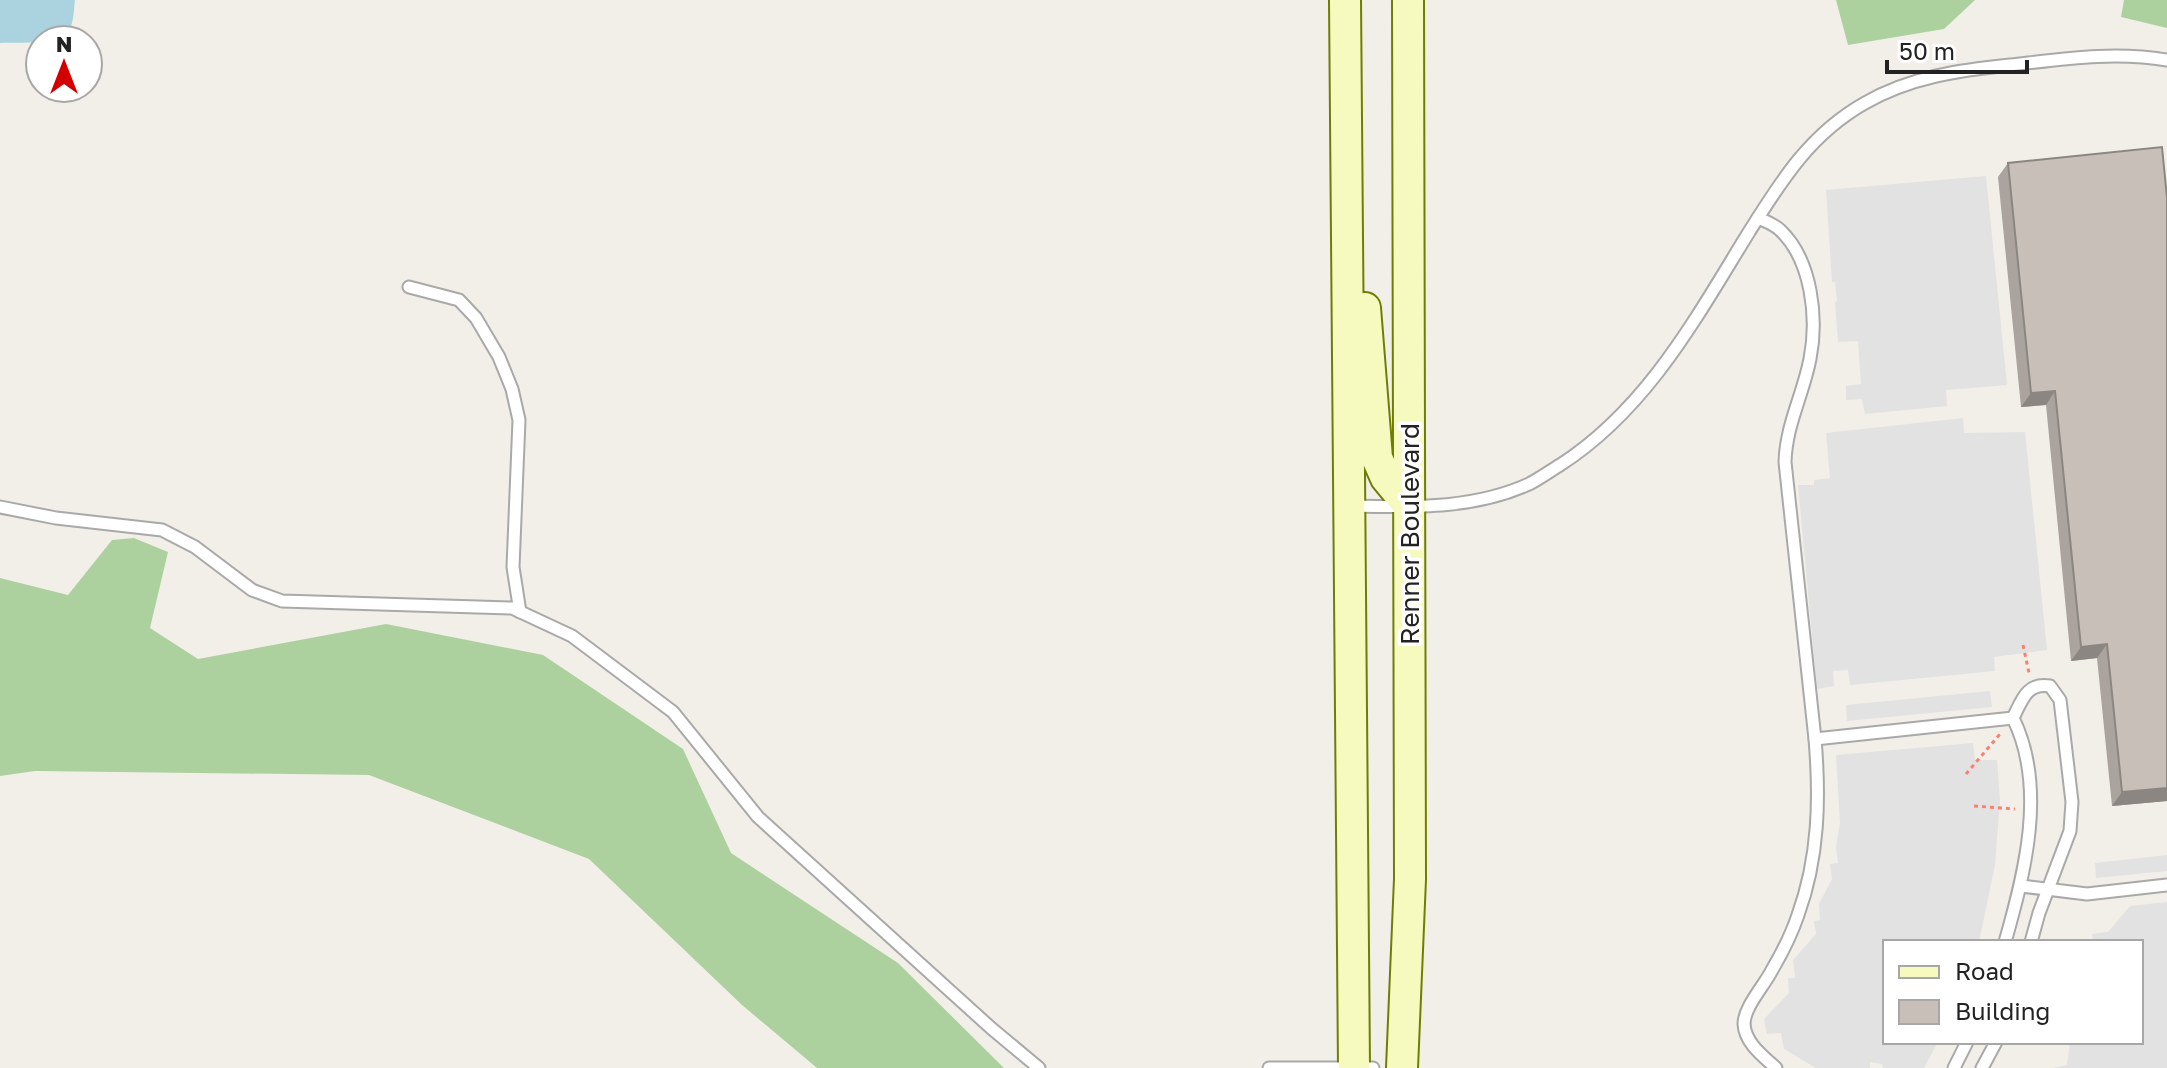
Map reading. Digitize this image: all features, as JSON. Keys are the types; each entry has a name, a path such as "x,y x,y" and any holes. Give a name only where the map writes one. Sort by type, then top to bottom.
{"main road":[{"path":"1345,0 1347,506 1360,1067"},
{"name":"Renner Boulevard","path":"1402,1068 1410,879 1408,0"},
{"path":"1346,127 1362,252 1377,458 1386,478 1410,507"}],"lane":[{"path":"1347,506 1445,506 1483,500 1530,484 1580,452 1632,406 1673,354 1787,173 1824,132 1864,103 1907,84 1951,71 2094,56 2134,54 2167,60"},
{"path":"1758,218 1777,227 1802,264 1812,302 1814,338 1791,417 1785,462 1815,739 1817,827 1812,869 1798,916 1774,969 1745,1015 1744,1027 1756,1051 1776,1068"},
{"path":"409,287 459,300 476,318 499,357 512,389 519,420 513,567 520,612"},
{"path":"0,507 56,518 162,530 195,547 252,590 282,601 512,608 572,636 673,712 758,817 1039,1068"},
{"path":"2013,718 2032,687 2038,684 2050,686 2060,700 2072,802 2070,831 2032,940"},
{"path":"1815,739 2013,718"},
{"path":"2006,940 2028,848 2030,801 2024,740 2013,718"},
{"path":"2021,886 2087,894 2167,885"},
{"path":"1954,1068 1966,1044"},
{"path":"1982,1068 1995,1044"},
{"path":"1269,1068 1360,1067"}],"path":[{"path":"2023,645 2032,687"},
{"path":"1966,774 2013,718"}],"green space":[{"path":"1836,0 1975,0 1944,29 1848,45"},
{"path":"2124,0 2167,0 2167,28 2121,17"},
{"path":"134,538 168,552 150,628 198,659 386,624 543,655 683,749 731,853 898,963 1004,1068 817,1068 742,1005 589,859 369,775 35,771 0,776 0,578 68,595 112,540"}],"shaded area":[{"path":"1986,176 2007,385 1946,390 1947,406 1865,414 1862,399 1846,400 1846,386 1861,384 1858,341 1838,342 1826,190"},
{"path":"1963,418 1964,433 2025,432 2047,650 1994,657 1995,671 1850,685 1848,670 1833,671 1834,686 1817,689 1798,485 1814,485 1814,480 1830,478 1826,433"},
{"path":"1990,691 1992,707 1847,721 1846,705"},
{"path":"1973,743 1975,760 1997,760 2000,799 1995,865 1979,940 1883,940 1883,1044 1937,1044 1924,1068 1883,1068 1882,1064 1870,1062 1870,1068 1816,1068 1784,1049 1781,1033 1767,1034 1764,1019 1789,993 1788,978 1795,978 1793,960 1816,934 1814,921 1820,920 1819,904 1832,879 1830,864 1838,863 1836,847 1840,823 1836,755"},
{"path":"2167,855 2167,871 2096,878 2095,863"},
{"path":"2167,902 2167,1068 2053,1068 2067,1065 2070,1044 2143,1044 2143,940 2093,940 2092,934 2108,932 2130,906"}],"water":[{"path":"0,0 75,0 71,24 24,24 24,42 0,43"}],"building":[{"path":"2162,147 2167,198 2167,788 2122,792 2107,644 2081,647 2055,391 2031,393 2008,163"}]}
